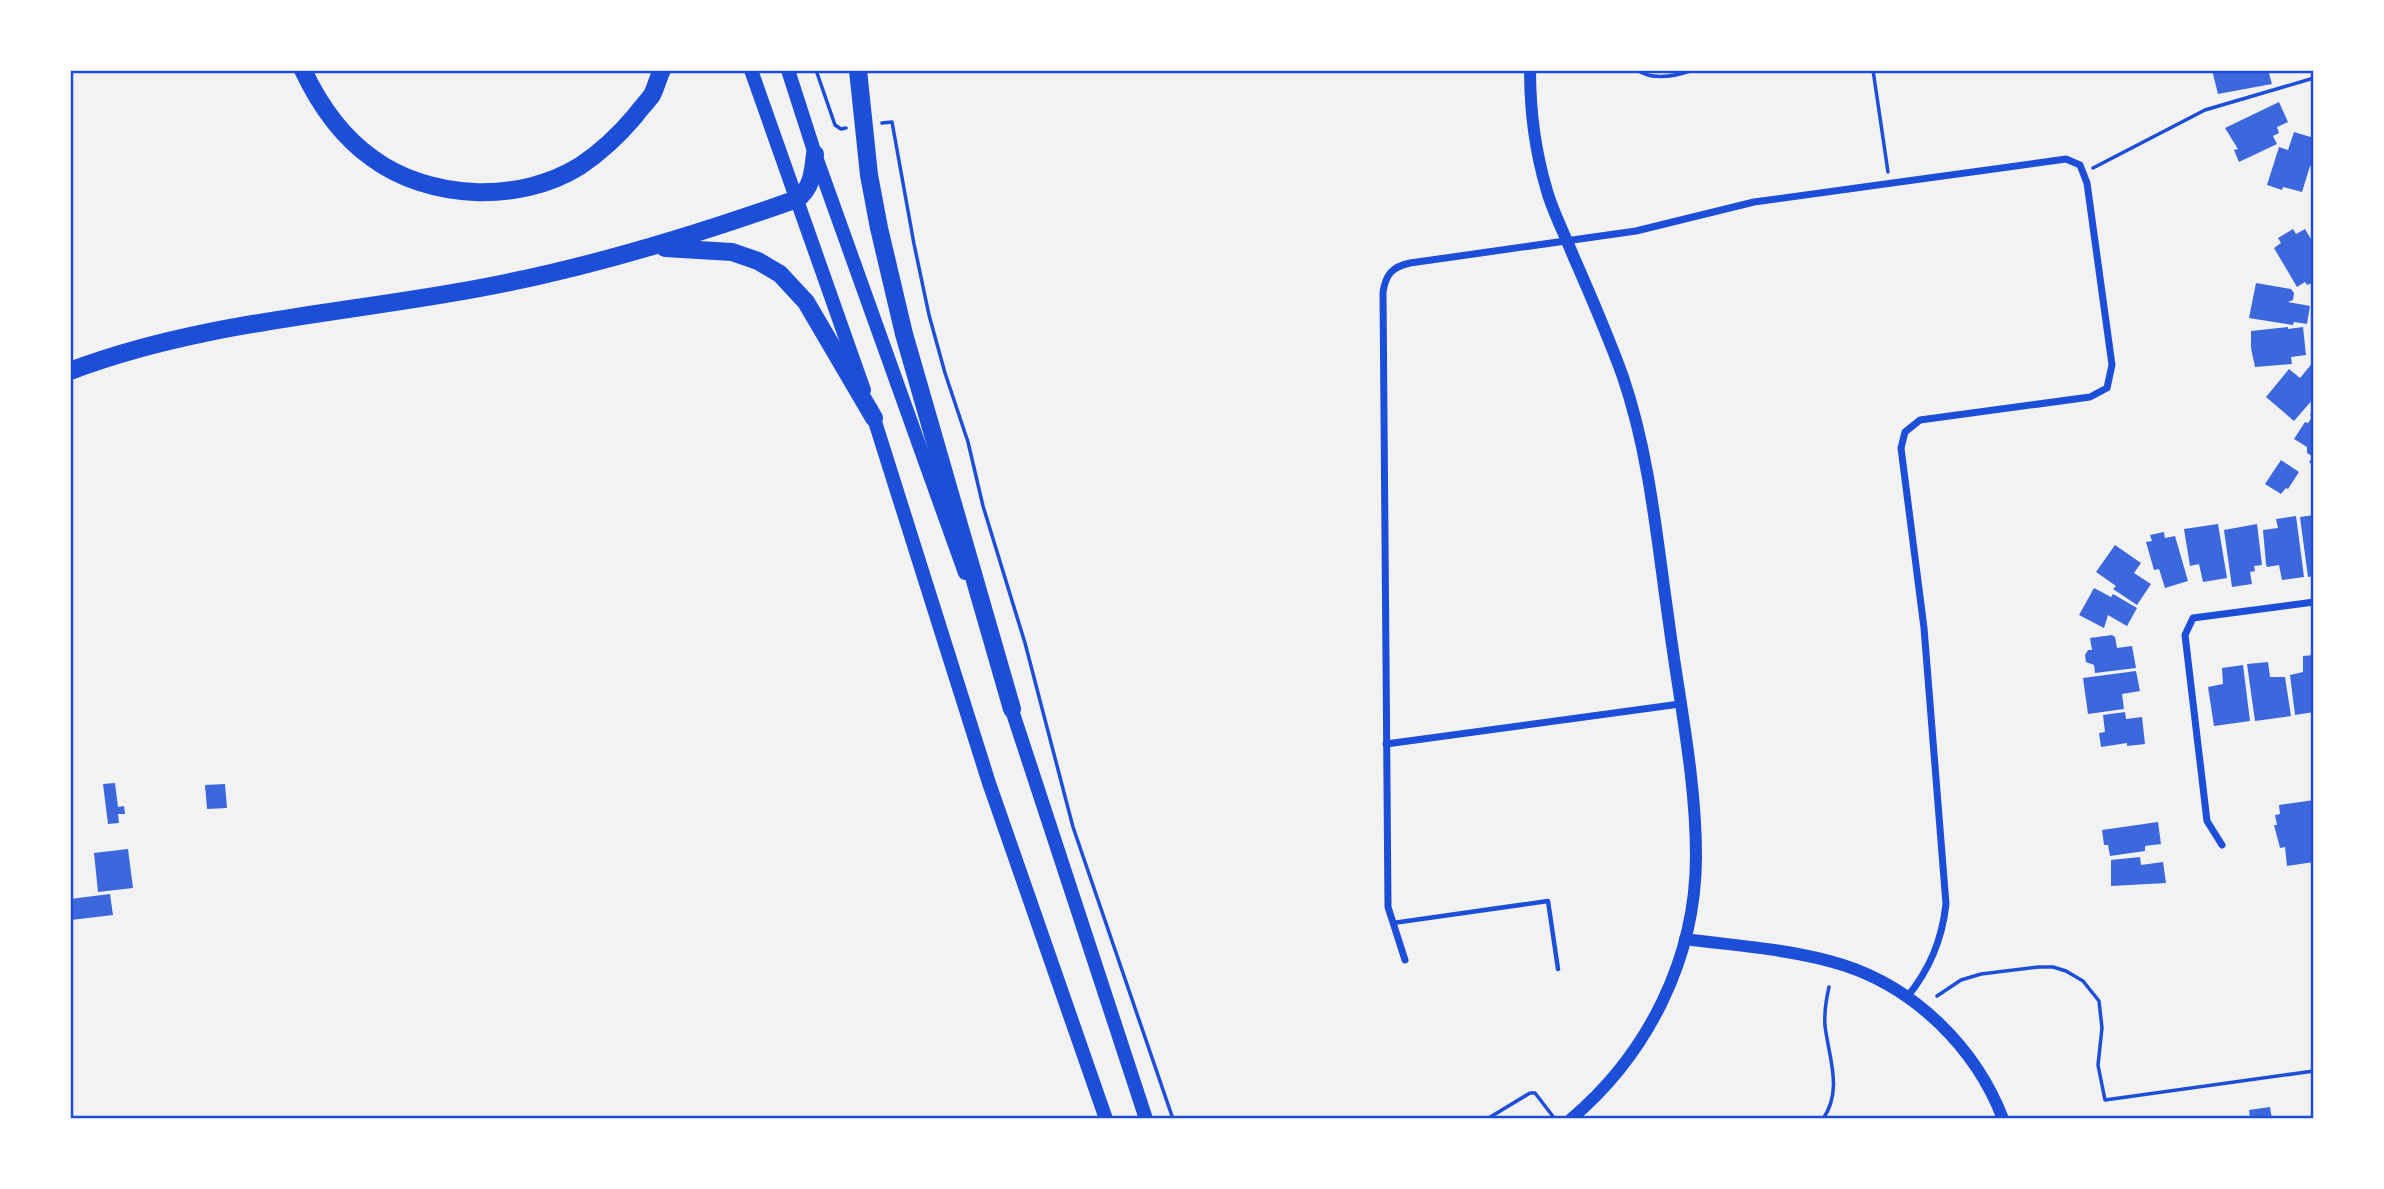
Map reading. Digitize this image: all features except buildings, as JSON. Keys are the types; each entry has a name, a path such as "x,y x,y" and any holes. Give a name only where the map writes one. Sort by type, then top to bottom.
{"highway":[{"path":"303,70 315,96 331,117 372,159 421,182 446,188 495,192 550,181 579,166 617,138 652,95 662,70"},
{"path":"858,70 869,175 904,334 1012,709"},
{"path":"70,371 138,348 206,332 305,314 479,289 591,265 651,248 797,199 810,185 815,154"},
{"path":"651,248 733,252 758,261 780,275 806,302 874,418"}],"main road":[{"path":"751,70 874,418 989,783 1106,1119"},
{"path":"788,70 815,154 1012,709 1146,1119"}],"street":[{"path":"1530,70 1530,97 1537,152 1548,194 1611,347 1638,426 1694,805 1696,857 1692,907 1685,939 1665,996 1650,1027 1607,1085 1571,1119"},
{"path":"1405,960 1388,907 1383,292 1390,271 1410,263 1664,225 1754,202 2066,159 2082,169 2087,183 2112,365 2107,388 2090,397 1929,418 1912,425 1906,432 1901,449 1924,628 1946,904 1942,930 1933,957 1908,997"},
{"path":"2222,845 2207,821 2185,635 2193,618 2314,602"},
{"path":"1386,744 1680,705"},
{"path":"1685,939 1823,960 1865,974 1908,997 1934,1018 1959,1044 1975,1067 2003,1119"}],"lane":[{"path":"1392,923 1548,901 1558,969"}],"path":[{"path":"816,70 835,125 841,129 852,128"},
{"path":"1637,70 1641,73 1667,76 1693,70"},
{"path":"1872,70 1889,183"},
{"path":"2082,169 2110,161 2205,110 2314,78"},
{"path":"879,124 892,122 914,244 942,362 968,442 1025,643 1073,827 1173,1119"},
{"path":"1937,996 1961,980 1981,974 2039,967 2066,971 2083,981 2099,1001 2102,1028 2098,1065 2105,1100 2314,1071"},
{"path":"1823,1119 1829,1110 1834,1086 1825,1018 1829,987"},
{"path":"1487,1119 1530,1093 1535,1093 1555,1119"}]}
